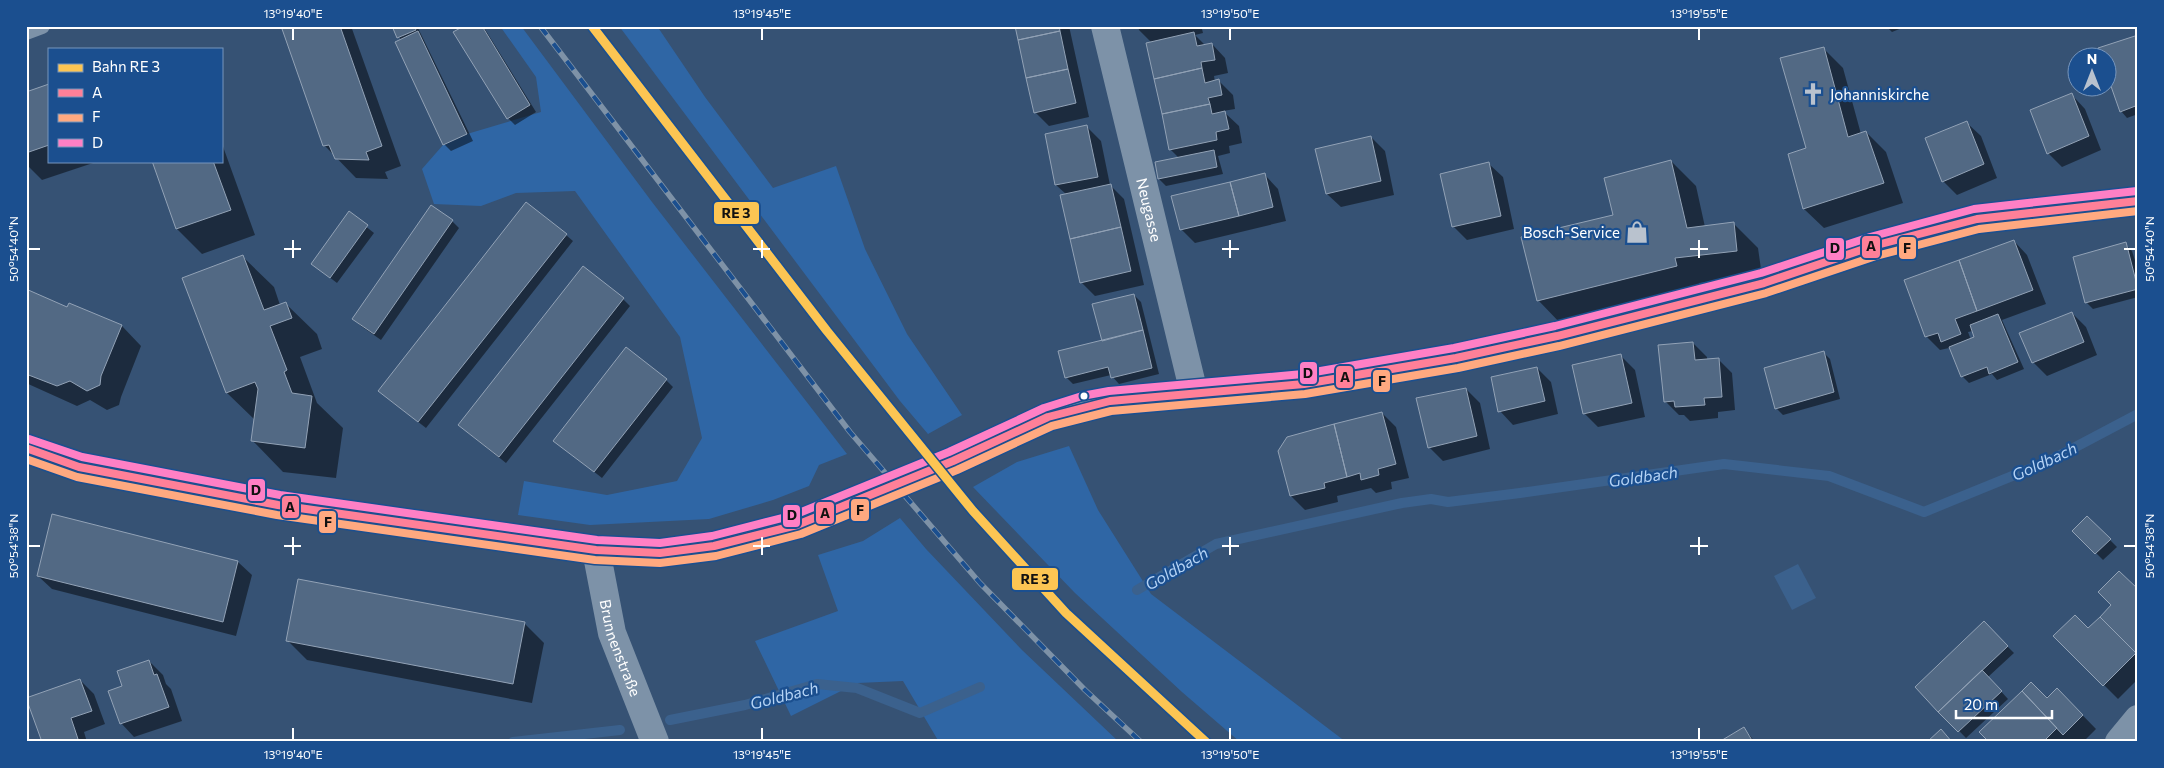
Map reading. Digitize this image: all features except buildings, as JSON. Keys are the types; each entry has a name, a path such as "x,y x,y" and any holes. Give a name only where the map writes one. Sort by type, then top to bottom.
{"street":[{"name":"Neugasse","path":"1105,26 1194,393"},
{"path":"953,461 1048,417 1085,406 1110,401 1304,384 1456,358 1556,336 1755,286 1873,246 1977,219 2138,201"},
{"path":"26,448 80,467 180,488 379,520 596,550 660,553 714,546 797,525 862,498"},
{"name":"Brunnenstraße","path":"596,550 612,633 655,742"},
{"path":"2119,742 2138,719"}],"lane":[{"path":"26,32 42,26"}],"shaded area":[{"path":"500,26 521,26 652,202 847,454 819,465 809,486 773,500 709,519 590,525 518,515 524,481 607,495 677,481 702,438 680,337 575,191 516,193 481,206 434,204 422,169 443,145 467,134 541,112 536,77"},
{"path":"619,26 657,26 705,97 773,188 836,166 865,249 907,334 962,415 928,434 900,401"},
{"path":"1069,446 1098,510 1151,594 1346,742 1240,742 1182,692 1075,593 973,487 1017,462"},
{"path":"900,518 926,549 1022,650 1119,742 939,742 903,681 857,683 791,716 755,641 838,611 818,555 863,541"},
{"path":"1798,564 1816,598 1792,610 1774,576"}],"waterway":[{"name":"Goldbach","path":"1137,590 1216,544 1402,503 1431,499 1448,502 1724,464 1829,476 1924,512 2049,461 2138,414"},
{"name":"Goldbach","path":"670,720 745,705 817,684 857,688 920,713 980,687"},
{"name":"Goldbach","path":"513,742 620,730"}],"tunnel":[{"path":"862,498 953,461"}],"railway":[{"path":"540,26 850,432 980,583 1085,690 1141,742"}],"transit line":[{"path":"592,26 827,331 973,511 1066,613 1206,742"},
{"name":"D","path":"29,439 82,457 280,495 597,540 660,543 712,536 794,515 949,452 1044,408 1082,396 1109,391 1303,374 1454,348 1555,326 1761,273 1870,237 1974,209 2137,191"},
{"name":"A","path":"26,448 79,467 278,505 596,550 660,553 714,546 797,525 953,461 1048,417 1110,401 1304,384 1456,358 1557,336 1764,283 1873,246 1977,219 2138,201"},
{"name":"F","path":"26,459 77,477 277,515 595,560 660,563 716,556 801,534 957,470 1052,426 1111,411 1305,394 1458,368 1559,346 1766,293 1876,256 1979,229 2138,211"}],"place":[{"name":"Johanniskirche","path":"1813,94"},
{"name":"Bosch-Service","path":"1637,232"}]}
